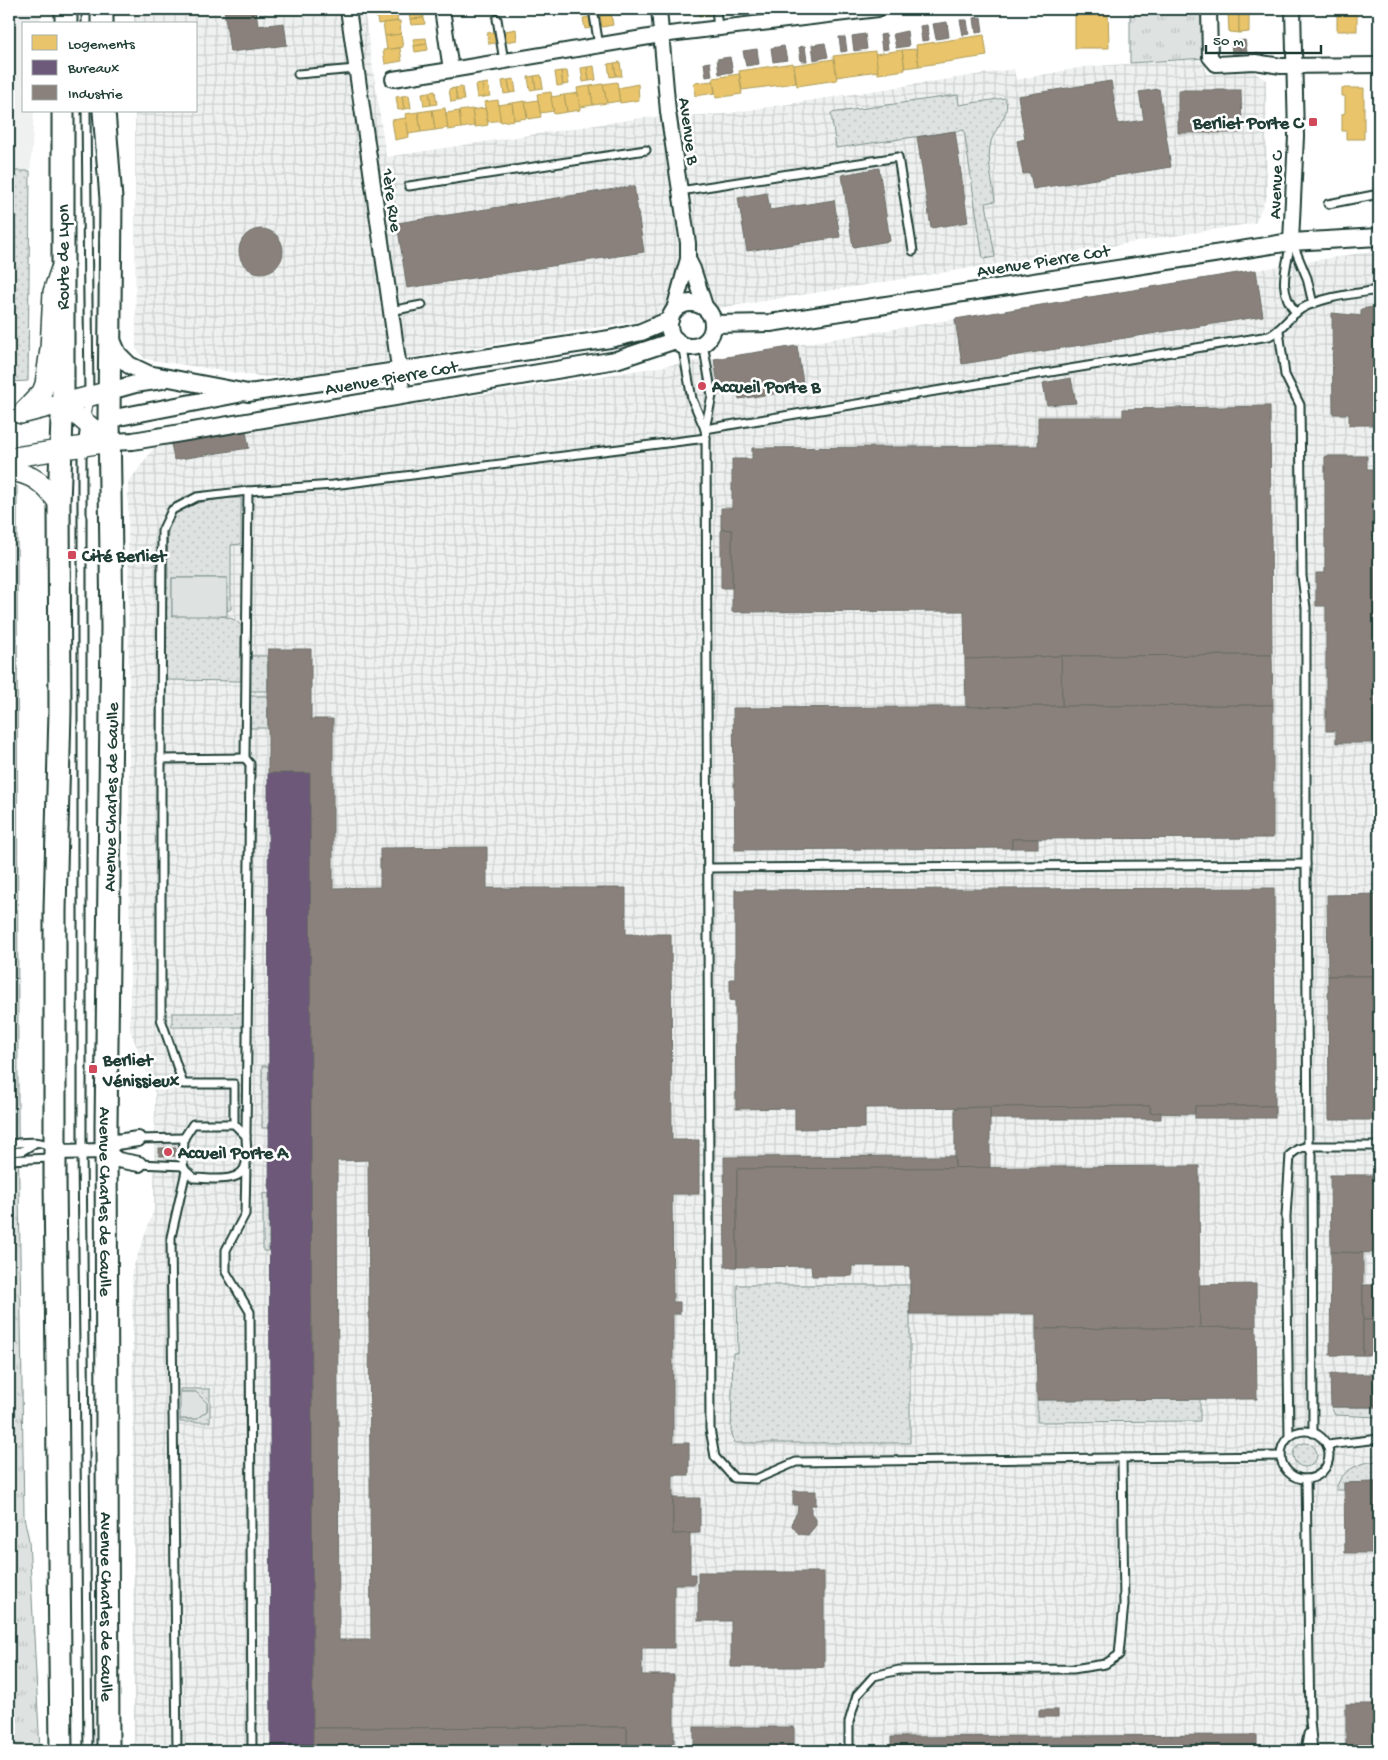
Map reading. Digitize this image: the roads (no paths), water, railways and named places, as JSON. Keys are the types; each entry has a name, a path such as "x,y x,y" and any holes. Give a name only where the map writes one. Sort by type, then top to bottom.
{"main road":[{"path":"66,9 66,22"},
{"path":"102,9 102,22"},
{"name":"Route de Lyon","path":"60,450 75,399 62,265 64,112"},
{"path":"15,416 110,391 111,199 104,112"},
{"path":"15,416 42,392 45,384 50,349 52,292 62,265"},
{"name":"Avenue Charles de Gaulle","path":"108,1751 106,1151 112,628 110,391"},
{"path":"75,399 85,423 110,442"},
{"path":"9,458 110,442"},
{"path":"60,450 60,711 55,910 55,1186 61,1751"},
{"path":"9,472 20,472 38,480 59,504"}],"street":[{"name":"1ère Rue","path":"348,9 402,396"},
{"path":"442,9 450,70"},
{"name":"Avenue B","path":"658,9 668,112 688,243 688,259 671,316"},
{"path":"393,79 661,36 718,29 791,14 878,9"},
{"path":"1209,9 1210,57 1216,64 1255,62 1294,66 1379,65"},
{"name":"Avenue C","path":"1291,242 1296,145 1293,9"},
{"name":"Avenue Pierre Cot","path":"713,324 770,323 1291,242 1379,237"},
{"name":"Avenue B","path":"688,259 694,269 706,309"},
{"path":"690,303 706,309 713,324 709,337 696,346 679,342 672,334 671,316 677,308 690,303"},
{"name":"Avenue Pierre Cot","path":"109,419 248,392 610,339 641,332 671,316"},
{"name":"Avenue Pierre Cot","path":"111,338 118,354 129,365 148,374 169,380 248,392"},
{"name":"Avenue Pierre Cot","path":"110,442 133,441 616,360 679,342"},
{"name":"Avenue Pierre Cot","path":"110,391 135,384 169,380"},
{"path":"106,1151 116,1142 138,1138"},
{"path":"56,1152 106,1151 118,1160 139,1164"}],"lane":[{"path":"86,9 86,22"},
{"path":"593,9 599,46"},
{"path":"716,9 718,29"},
{"path":"497,19 504,61"},
{"path":"298,74 356,69"},
{"path":"86,112 75,399 85,423 82,447 82,1151 88,1751"},
{"path":"409,186 646,150"},
{"path":"680,191 898,157 913,251"},
{"path":"1328,204 1379,194"},
{"path":"1291,242 1307,278 1313,304"},
{"path":"1291,242 1284,281 1287,302 1296,313"},
{"path":"705,429 1268,336 1279,331 1296,313 1313,304 1332,298 1379,290"},
{"path":"390,311 422,305"},
{"path":"1279,331 1285,375 1300,405 1302,576 1306,608 1308,1146 1312,1154 1313,1432"},
{"path":"679,342 692,399 705,429 706,438 710,1429 715,1457 734,1478 756,1479 796,1462 1281,1456"},
{"path":"703,342 712,396 705,429"},
{"path":"246,1136 234,1124 234,1084 183,1084 161,1019 162,531 165,520 172,510 196,497 332,485 486,464 706,438"},
{"path":"248,491 245,758 250,764 245,1214 226,1250 226,1272 250,1312 252,1751"},
{"path":"161,759 245,758"},
{"path":"709,868 1306,864"},
{"path":"177,1751 171,1237 185,1169 184,1138 193,1124 234,1124"},
{"path":"138,1138 184,1138"},
{"path":"9,1152 22,1151 36,1143"},
{"path":"9,1144 47,1144 56,1152 49,1158 9,1160"},
{"path":"1289,1437 1300,1432 1313,1432 1319,1436 1327,1446 1329,1453 1326,1468 1314,1478 1306,1479 1292,1475 1283,1464 1281,1456 1282,1449 1289,1437 1286,1216 1290,1155 1298,1149 1308,1146 1379,1146"},
{"path":"22,1151 35,1160"},
{"path":"139,1164 185,1169 194,1178 233,1178 239,1175 246,1166"},
{"path":"1327,1446 1379,1439"},
{"path":"849,1751 849,1722 857,1695 874,1676 899,1670 1074,1668 1105,1664 1119,1655 1124,1604 1122,1458"},
{"path":"1306,1479 1310,1721 1313,1751"},
{"path":"1306,1751 1310,1721"}],"place":[{"name":"Berliet Porte C","path":"1313,122"},
{"name":"Accueil Porte B","path":"702,386"},
{"name":"Cité Berliet","path":"72,555"},
{"name":"Berliet Vénissieux","path":"93,1069"},
{"name":"Accueil Porte A","path":"168,1152"}]}
